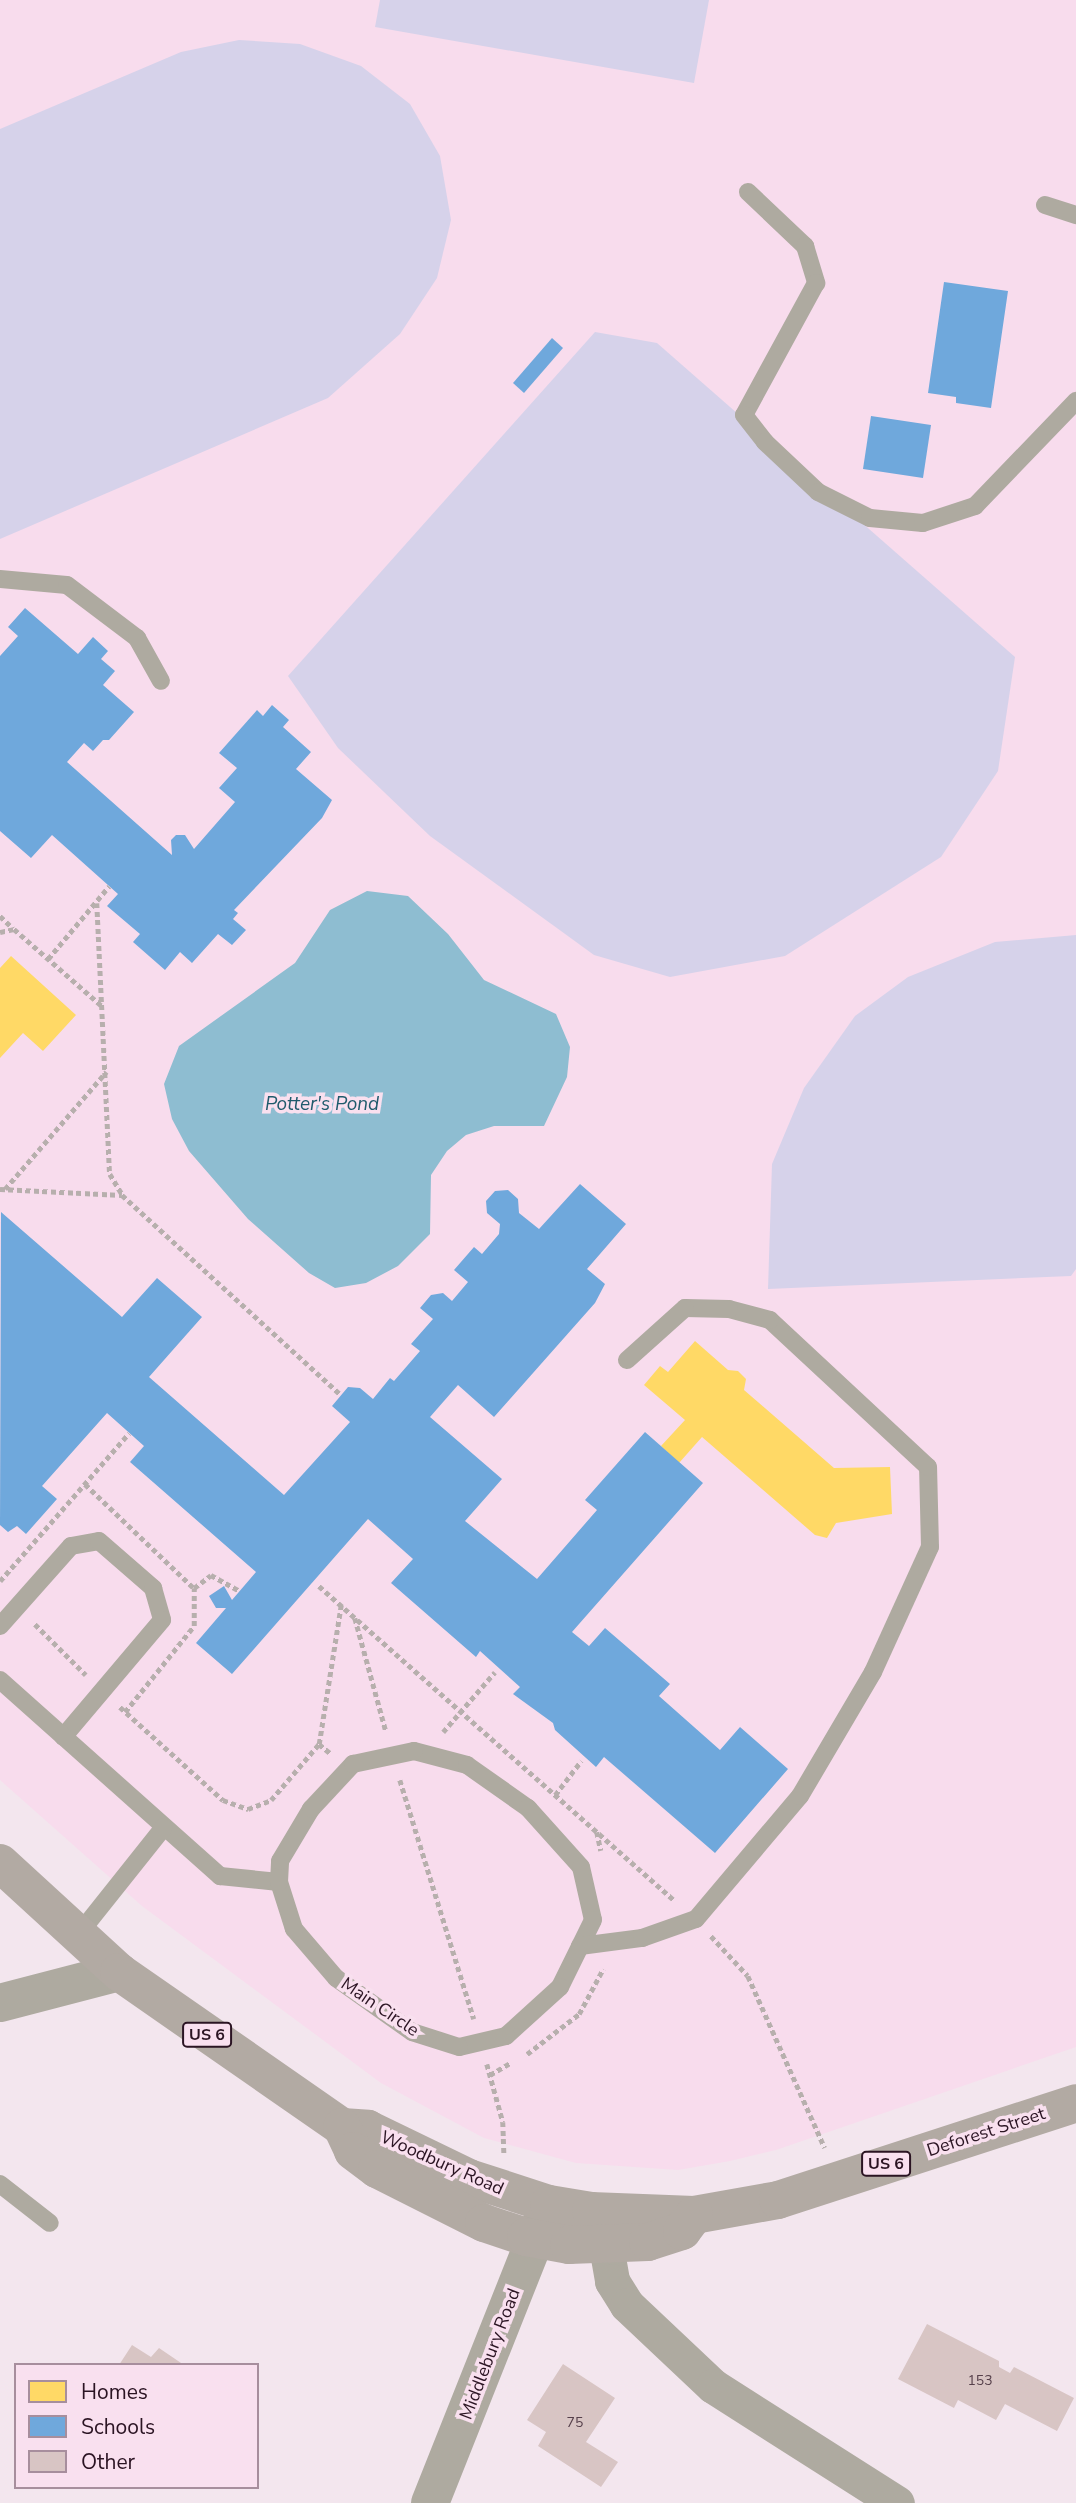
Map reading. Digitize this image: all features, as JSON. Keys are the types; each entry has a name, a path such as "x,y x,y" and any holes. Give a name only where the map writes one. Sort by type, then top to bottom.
{"main road":[{"name":"Woodbury Road","path":"0,1863 119,1972 342,2127 368,2129 469,2178 549,2204 591,2211 694,2215"},
{"name":"Deforest Street","path":"694,2215 778,2200 1076,2103"},
{"name":"Woodbury Road","path":"342,2127 353,2151 377,2169 484,2223 535,2239 606,2246 668,2238 682,2231 694,2215"}],"street":[{"path":"0,2003 119,1972"},
{"name":"Middlebury Road","path":"430,2503 549,2204"},
{"path":"606,2246 612,2281 627,2305 713,2386 897,2503"}],"lane":[{"path":"748,191 805,246 816,283 744,415 765,442 818,492 870,518 923,523 975,506 1076,401"},
{"path":"1045,205 1076,215"},
{"path":"0,579 67,585 137,638 162,681"},
{"path":"580,1946 642,1938 696,1919 800,1796 873,1672 930,1547 928,1467 770,1320 729,1309 685,1308 627,1360"},
{"path":"0,1626 71,1546 99,1541 153,1588 162,1620 63,1737"},
{"path":"0,1680 220,1876 279,1882"},
{"name":"Main Circle","path":"414,1751 467,1766 528,1808 581,1867 593,1920 580,1946 560,1987 506,2036 460,2048 412,2032 336,1978 294,1929 279,1882 280,1861 311,1809 353,1764 414,1751"},
{"path":"78,1935 163,1828"},
{"path":"0,2185 50,2223"}],"path":[{"path":"48,959 109,886"},
{"path":"97,903 110,1174 122,1195 341,1395"},
{"path":"0,916 103,1008"},
{"path":"0,932 14,929"},
{"path":"2,1189 106,1072"},
{"path":"2,1189 122,1195"},
{"path":"0,1581 129,1433"},
{"path":"85,1484 194,1588 211,1575 238,1590"},
{"path":"17,1606 102,1691 223,1800 248,1809 271,1800 319,1744 341,1605"},
{"path":"355,1617 387,1736 397,1737"},
{"path":"438,1738 495,1672"},
{"path":"319,1744 337,1758"},
{"path":"392,1756 482,2042 503,2122 506,2146 502,2161"},
{"path":"555,1795 581,1761"}],"shaded area":[{"path":"0,0 1076,0 1076,2047 776,2150 730,2161 678,2170 576,2163 484,2138 381,2083 142,1906 0,1780"},
{"path":"380,0 709,0 694,83 375,27"},
{"path":"239,40 300,44 361,66 410,104 440,156 451,220 437,278 400,334 328,398 0,539 0,129 181,52"},
{"path":"595,332 657,343 1015,657 998,771 941,857 785,956 670,977 594,955 430,836 338,748 288,676"},
{"path":"1076,935 1076,1269 1071,1276 768,1289 772,1164 804,1088 855,1016 908,977 995,942"}],"water":[{"name":"Potter's Pond","path":"367,891 408,896 448,934 484,980 556,1014 570,1047 567,1077 544,1126 494,1126 466,1135 447,1151 431,1175 430,1234 398,1266 366,1283 335,1288 309,1273 248,1219 189,1151 172,1119 164,1084 179,1046 295,963 330,910"}],"building: Homes":[{"path":"11,956 76,1015 43,1051 23,1033 0,1058 0,968"},
{"path":"695,1341 728,1370 738,1371 746,1379 744,1390 834,1468 890,1467 892,1514 836,1523 827,1538 815,1535 702,1437 679,1463 661,1446 685,1420 644,1385 660,1366 668,1372"}],"building: Schools":[{"path":"944,282 1008,291 991,408 956,403 956,397 928,393"},
{"path":"552,338 563,348 524,393 513,383"},
{"path":"871,416 931,425 923,478 863,469"},
{"path":"25,608 78,654 93,637 108,651 101,659 115,671 103,685 134,712 109,740 103,740 93,751 84,743 67,762 172,855 171,840 176,835 185,835 194,849 235,802 219,788 237,768 219,753 257,710 263,716 272,705 289,720 283,727 311,752 296,769 332,800 322,818 234,910 238,913 233,919 246,930 232,945 218,934 192,963 180,952 165,970 133,942 140,934 107,906 118,894 52,835 31,858 0,831 0,656 18,636 8,627"},
{"path":"580,1184 626,1224 587,1269 605,1284 595,1303 494,1417 458,1385 430,1417 502,1479 465,1521 537,1579 597,1510 585,1500 645,1432 703,1483 572,1632 589,1646 605,1628 670,1684 659,1696 720,1750 740,1727 788,1769 715,1853 604,1757 596,1767 555,1730 553,1723 513,1694 520,1687 480,1651 476,1657 391,1583 413,1559 368,1519 232,1674 196,1643 226,1608 216,1608 209,1596 224,1586 232,1600 256,1572 130,1462 144,1446 107,1413 42,1486 57,1499 26,1534 17,1526 8,1532 0,1525 1,1212 122,1317 157,1278 202,1317 149,1377 284,1495 350,1422 332,1406 348,1387 360,1388 373,1399 390,1378 394,1381 420,1351 411,1344 433,1319 420,1308 431,1295 443,1293 452,1301 468,1282 454,1270 474,1247 482,1254 499,1234 500,1224 487,1213 486,1201 495,1191 508,1190 518,1199 519,1213 539,1229"}],"building: Other":[{"path":"927,2324 999,2361 999,2367 1010,2373 1014,2367 1074,2398 1057,2431 1005,2404 996,2420 958,2400 954,2408 898,2379"},
{"path":"132,2345 151,2357 159,2348 181,2363 120,2363"},
{"path":"563,2364 615,2398 586,2442 618,2462 601,2487 538,2446 546,2432 527,2420"}]}
